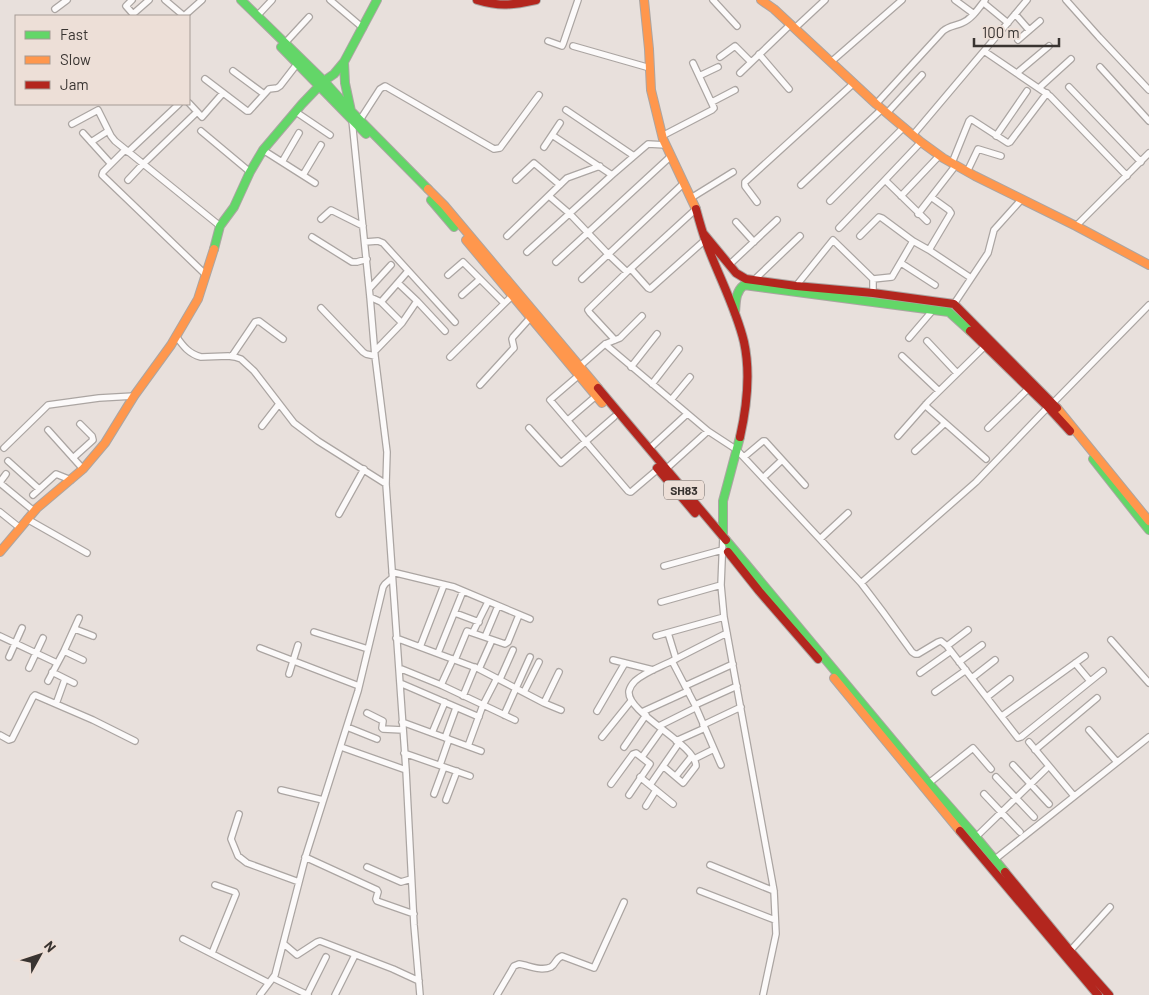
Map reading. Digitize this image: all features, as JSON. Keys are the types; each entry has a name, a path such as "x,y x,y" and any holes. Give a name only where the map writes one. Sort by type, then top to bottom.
{"street":[{"path":"55,9 67,0"},
{"path":"132,0 126,6 133,14 149,0"},
{"path":"165,0 180,15"},
{"path":"186,15 202,0"},
{"name":"SH83","path":"234,0 297,64 351,111 356,121 444,205 649,449 662,469"},
{"name":"SH83","path":"241,0 284,43 432,201 578,376 662,469 722,543 976,837 1070,951 1110,995"},
{"path":"257,16 272,0"},
{"path":"330,0 363,28"},
{"path":"0,552 3,543 20,528 34,511 83,469 105,444 134,396 176,336 198,299 220,226 234,207 250,172 263,150 302,104 344,62 378,0"},
{"path":"477,0 491,4 514,5 536,0"},
{"path":"548,41 562,46 578,0"},
{"path":"644,0 651,90 662,136 696,209 704,237 744,344 748,382 744,419 723,501 721,585 724,617 774,891 776,934 763,995"},
{"path":"713,0 737,26"},
{"path":"761,0 793,26 904,128 939,156 1149,265"},
{"path":"740,72 825,0"},
{"path":"831,62 902,0"},
{"path":"955,0 974,14"},
{"path":"913,135 1027,0"},
{"path":"1066,0 1149,90"},
{"path":"882,108 943,31 965,22 985,2 1008,23"},
{"path":"1015,14 1030,30"},
{"path":"284,43 309,17"},
{"path":"1018,40 1040,21"},
{"path":"573,46 650,68"},
{"path":"720,57 735,46 751,62"},
{"path":"1017,73 1049,46"},
{"path":"984,51 1047,93 1127,176"},
{"path":"759,54 789,89"},
{"path":"1039,88 1071,59"},
{"path":"344,62 345,83 351,111"},
{"path":"662,136 714,108 693,63"},
{"path":"205,79 247,112 270,88 280,86 297,64"},
{"path":"699,76 718,67"},
{"path":"1100,67 1149,121"},
{"path":"233,71 264,94"},
{"path":"800,185 882,108 922,75"},
{"path":"757,202 745,186 745,182 854,83"},
{"path":"420,995 386,484 387,452 366,259 356,121 380,89 385,86 497,149 500,148 539,95"},
{"path":"1069,87 1141,162"},
{"path":"712,102 735,90"},
{"path":"996,136 1028,91"},
{"path":"190,104 203,117 223,93"},
{"path":"918,214 954,164 971,119 1008,143 1047,93"},
{"path":"178,105 102,173 103,177 206,275"},
{"path":"72,124 98,110 115,142 220,226"},
{"path":"566,110 634,156"},
{"path":"128,180 197,112"},
{"path":"296,112 330,135"},
{"path":"544,147 560,123"},
{"path":"830,201 904,128"},
{"path":"91,142 108,131"},
{"path":"201,131 250,172"},
{"path":"83,133 110,164"},
{"path":"282,162 299,133"},
{"path":"552,135 612,175"},
{"path":"838,228 921,142"},
{"path":"526,252 648,144 666,145"},
{"path":"303,175 321,145"},
{"path":"967,172 978,149 1001,156"},
{"path":"263,150 316,183"},
{"path":"1076,226 1149,153"},
{"path":"556,262 671,156"},
{"path":"901,196 939,156"},
{"path":"516,180 534,163 560,185"},
{"path":"507,236 571,176 600,166"},
{"path":"690,198 733,172"},
{"path":"886,180 926,221"},
{"path":"582,279 684,183"},
{"path":"549,196 570,214 608,254 650,289 704,237"},
{"path":"929,250 951,213 931,197"},
{"path":"954,304 988,253 994,230 1022,200"},
{"path":"616,340 588,310 696,209"},
{"path":"321,219 331,210 363,226"},
{"path":"860,236 879,217 882,218 913,241 971,278"},
{"path":"729,265 777,220"},
{"path":"736,222 754,242"},
{"path":"754,280 800,236"},
{"path":"312,237 352,262 366,259"},
{"path":"704,237 729,265 741,277 746,279 954,304 1051,405 1149,521"},
{"path":"796,286 833,240 873,279 873,293"},
{"path":"873,279 892,277 913,241"},
{"path":"365,242 380,242 455,322"},
{"path":"448,275 463,262 504,303"},
{"path":"901,262 935,284"},
{"path":"370,288 391,265"},
{"path":"382,302 408,271"},
{"path":"462,295 480,279"},
{"path":"398,283 445,331"},
{"path":"735,316 736,295 740,286 744,285 951,313 1029,388 1051,405 1149,530"},
{"path":"450,357 512,296"},
{"path":"370,297 382,302 402,323"},
{"path":"321,308 366,354 375,353 402,323 417,301"},
{"path":"861,582 976,482 1149,305"},
{"path":"909,338 933,310"},
{"path":"580,366 605,344 620,338 642,316"},
{"path":"480,385 514,348 513,337 530,318"},
{"path":"232,356 257,321 282,339"},
{"path":"631,367 657,334"},
{"path":"176,336 186,349 195,356 232,356 241,359 254,370 294,423 318,441 386,484"},
{"path":"927,341 957,373"},
{"path":"605,344 687,414 744,457 861,582 912,652 918,654 941,641 949,648 1018,738 1103,671"},
{"path":"898,436 926,404 985,346"},
{"path":"652,384 679,348"},
{"path":"902,356 939,391"},
{"path":"578,376 550,400 630,492 662,469 708,431"},
{"path":"671,400 690,377"},
{"path":"988,428 1029,388"},
{"path":"4,448 48,405 99,398 134,396"},
{"path":"568,420 596,396"},
{"path":"262,426 279,404"},
{"path":"926,404 986,459"},
{"path":"649,449 687,414"},
{"path":"529,428 561,463 614,417"},
{"path":"915,451 945,423"},
{"path":"73,458 93,440 92,436 80,424"},
{"path":"48,430 83,469"},
{"path":"744,457 765,441 805,485"},
{"path":"766,475 782,460"},
{"path":"8,461 39,489"},
{"path":"338,514 364,469"},
{"path":"6,474 0,483 34,511"},
{"path":"33,495 56,474 71,480"},
{"path":"0,512 20,528"},
{"path":"820,539 848,513"},
{"path":"27,519 87,553"},
{"path":"664,566 722,543"},
{"path":"392,575 454,587 530,619"},
{"path":"260,995 271,981 284,944 305,857 360,686 383,587 392,575"},
{"path":"420,647 444,585"},
{"path":"661,602 721,585"},
{"path":"438,653 463,591"},
{"path":"473,632 488,602"},
{"path":"463,696 489,639 498,606"},
{"path":"455,613 479,622"},
{"path":"441,685 467,630 503,644 508,642 519,615"},
{"path":"656,636 724,617"},
{"path":"48,681 79,618"},
{"path":"9,657 22,628"},
{"path":"75,629 93,636"},
{"path":"920,672 968,630"},
{"path":"314,632 368,649"},
{"path":"668,633 674,660 721,765"},
{"path":"662,766 684,782 696,766 696,763 693,757 678,742 631,701 630,688 634,682 653,670 727,633"},
{"path":"0,636 57,663"},
{"path":"29,668 44,638"},
{"path":"396,638 477,668 561,710"},
{"path":"1111,640 1149,682"},
{"path":"289,674 298,645"},
{"path":"959,662 982,645"},
{"path":"260,648 360,686"},
{"path":"468,746 483,705 513,650"},
{"path":"64,651 83,660"},
{"path":"1002,716 1085,656"},
{"path":"504,715 530,657"},
{"name":"SH83","path":"820,657 883,739 1098,995"},
{"path":"613,660 653,670"},
{"path":"972,678 995,660"},
{"path":"524,692 539,662"},
{"path":"597,711 625,663"},
{"path":"1075,663 1090,681"},
{"path":"624,747 644,714 686,688 734,664"},
{"path":"399,668 441,685 514,720"},
{"path":"935,692 966,670"},
{"path":"52,672 74,683"},
{"path":"544,703 559,672"},
{"path":"56,704 65,679"},
{"path":"986,697 1010,679"},
{"path":"400,683 479,717"},
{"path":"642,757 661,727 737,686"},
{"path":"0,735 9,740 12,739 34,696 36,696 93,720 135,741"},
{"path":"1035,750 1097,698"},
{"path":"602,737 631,701"},
{"path":"432,733 445,702"},
{"path":"434,794 456,708"},
{"path":"650,785 678,742 741,708"},
{"path":"367,713 383,721 383,730 403,730"},
{"path":"402,722 481,751"},
{"path":"347,727 377,739"},
{"path":"1088,730 1117,762"},
{"path":"994,860 1149,737"},
{"path":"1029,742 1074,796"},
{"path":"341,747 406,770"},
{"path":"929,782 973,748 991,769"},
{"path":"676,776 693,757 714,749"},
{"path":"404,753 470,776"},
{"path":"611,784 633,754 635,753 642,757 650,764 629,795"},
{"path":"1013,765 1049,804"},
{"path":"976,837 1046,769"},
{"path":"446,800 457,771"},
{"path":"996,777 1034,817"},
{"path":"640,778 673,804"},
{"path":"281,790 323,800"},
{"path":"646,806 656,790"},
{"path":"984,794 1020,832"},
{"path":"239,814 231,840 241,859 247,863 299,882"},
{"path":"305,857 377,890 377,901 414,914"},
{"path":"710,865 774,891"},
{"path":"367,866 401,882 411,879"},
{"path":"212,953 236,894 215,885"},
{"path":"700,890 775,920"},
{"path":"497,995 516,964 543,969 552,966 562,956 594,968 624,902"},
{"path":"1070,951 1110,907"},
{"path":"183,939 271,981 307,995 326,957"},
{"path":"284,944 297,954 320,941 419,981"},
{"path":"335,995 355,956"}],"traffic: fast":[{"path":"241,0 324,81 428,189"},
{"path":"351,111 345,83 344,62 377,0"},
{"path":"281,47 366,134"},
{"path":"214,249 220,226 234,207 250,172 263,150 302,104 344,62"},
{"path":"431,200 454,227"},
{"path":"735,313 737,294 744,285 949,312 970,331"},
{"path":"723,536 723,501 740,437"},
{"path":"1093,459 1149,530"},
{"path":"726,540 1005,872"}],"traffic: slow":[{"path":"644,0 651,90 663,139 696,209"},
{"path":"761,0 774,9 876,104 943,158 1149,265"},
{"path":"428,189 444,205 598,388"},
{"path":"466,240 602,403"},
{"path":"0,552 37,508 83,469 105,443 134,396 171,345 198,299 214,249"},
{"path":"1057,408 1149,521"},
{"path":"834,678 960,831"}],"traffic: jam":[{"path":"477,0 493,4 520,3 536,0"},
{"path":"696,209 706,242 732,304 744,342 748,378 745,414 740,437"},
{"path":"703,233 736,273 746,279 954,304 1057,408"},
{"path":"970,331 1070,431"},
{"path":"598,388 726,540"},
{"path":"657,468 695,513"},
{"path":"728,552 818,659"},
{"path":"960,831 1098,995"},
{"path":"1005,872 1109,995"}]}
